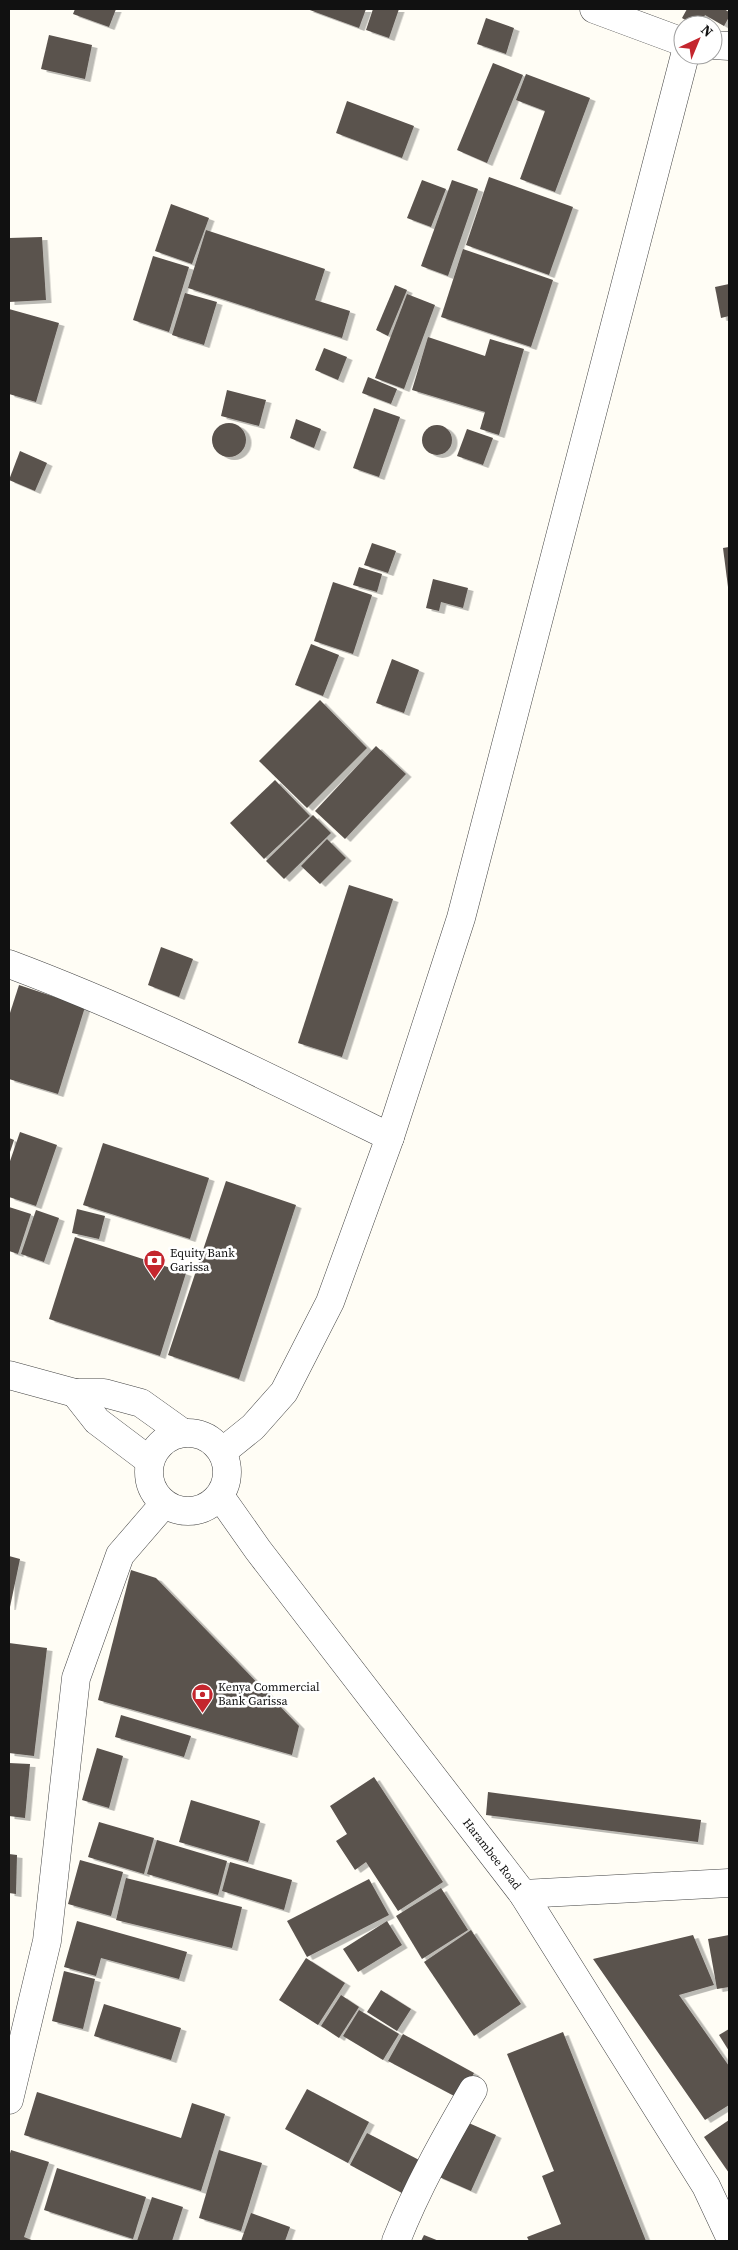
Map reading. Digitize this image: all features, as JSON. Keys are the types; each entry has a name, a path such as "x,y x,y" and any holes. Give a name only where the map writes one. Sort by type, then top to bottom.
{"street":[{"path":"594,9 673,38"},
{"path":"222,1452 254,1427 284,1392 330,1302 390,1137 461,918 682,65"},
{"path":"9,964 60,983 191,1040 390,1137"},
{"path":"9,1375 75,1393 104,1393 141,1403 183,1433"},
{"path":"75,1393 97,1421 150,1462"},
{"path":"183,1433 198,1433 212,1440 222,1452 228,1466 227,1482 220,1496 209,1506 194,1511 179,1510 164,1504 154,1492 149,1477 150,1462 156,1448 168,1438 183,1433"},
{"name":"Harambee Road","path":"220,1496 258,1550 523,1894 706,2186 729,2235"},
{"path":"9,2100 47,1941 76,1678 120,1555 164,1504"},
{"path":"523,1894 729,1883"},
{"path":"396,2241 410,2205 435,2155 473,2090"}],"building":[{"path":"75,9 116,9 109,27 73,14"},
{"path":"307,9 366,9 359,28"},
{"path":"373,9 399,9 389,38 366,30"},
{"path":"687,9 724,9 729,12 729,17 724,26 723,15 684,15"},
{"path":"486,18 514,28 506,54 477,44"},
{"path":"49,35 92,45 85,79 41,69"},
{"path":"493,63 523,75 487,163 457,150"},
{"path":"526,74 590,98 555,192 520,179 545,111 516,100"},
{"path":"347,101 414,126 402,158 336,133"},
{"path":"489,177 573,207 549,275 466,245"},
{"path":"422,180 446,189 431,227 407,218"},
{"path":"452,180 478,189 448,276 421,266"},
{"path":"171,204 209,218 192,264 155,251"},
{"path":"206,230 325,269 315,300 350,311 342,338 188,288"},
{"path":"42,237 46,300 9,302 9,238"},
{"path":"463,249 553,280 531,347 441,317"},
{"path":"153,256 189,267 169,332 133,320"},
{"path":"729,284 729,316 721,318 715,287"},
{"path":"395,285 407,290 388,336 376,330"},
{"path":"185,293 217,302 204,345 172,335"},
{"path":"407,294 435,305 404,389 375,378"},
{"path":"9,309 59,323 36,402 9,394"},
{"path":"428,337 485,356 490,339 524,349 499,435 480,429 485,412 412,390"},
{"path":"324,348 347,357 338,380 315,370"},
{"path":"368,377 397,389 391,404 362,393"},
{"path":"227,390 266,400 259,426 221,416"},
{"path":"374,408 400,417 379,477 353,468"},
{"path":"296,419 321,429 314,448 290,438"},
{"path":"229,423 236,424 241,428 245,433 245,447 241,452 236,456 229,457 222,456 217,452 213,447 212,440 213,433 217,428 222,424"},
{"path":"437,425 448,429 452,440 448,451 437,455 426,451 422,440 426,429"},
{"path":"467,429 493,438 483,465 457,456"},
{"path":"20,451 47,463 35,491 9,480"},
{"path":"372,543 396,551 388,573 364,565"},
{"path":"729,547 729,587 728,587 723,548"},
{"path":"359,567 382,574 377,592 353,585"},
{"path":"433,579 468,588 463,608 441,602 439,611 426,608"},
{"path":"333,582 372,595 353,654 314,641"},
{"path":"311,644 339,655 323,696 295,685"},
{"path":"392,659 419,670 404,713 376,703"},
{"path":"320,700 367,748 307,808 259,761"},
{"path":"376,746 406,774 345,839 315,811"},
{"path":"275,780 310,816 264,859 230,823"},
{"path":"313,815 331,833 284,879 266,861"},
{"path":"327,839 346,858 320,884 301,866"},
{"path":"349,885 393,899 342,1057 298,1043"},
{"path":"161,947 193,959 179,997 148,985"},
{"path":"19,985 85,1007 58,1094 9,1079 9,1016"},
{"path":"20,1132 57,1145 36,1206 9,1197 9,1164"},
{"path":"9,1138 14,1140 9,1155"},
{"path":"103,1143 209,1178 190,1239 83,1205"},
{"path":"226,1181 296,1205 239,1379 168,1355"},
{"path":"9,1207 31,1214 18,1254 9,1251"},
{"path":"77,1209 105,1216 99,1239 72,1233"},
{"path":"36,1210 59,1218 44,1262 21,1254"},
{"path":"75,1237 186,1273 160,1356 49,1319"},
{"path":"9,1556 20,1559 10,1607 9,1607"},
{"path":"131,1570 156,1578 299,1726 292,1755 98,1700"},
{"path":"9,1643 47,1648 34,1756 9,1753"},
{"path":"121,1715 191,1736 184,1757 115,1737"},
{"path":"97,1748 123,1756 109,1808 82,1800"},
{"path":"9,1763 30,1764 25,1818 9,1816"},
{"path":"374,1777 443,1882 398,1911 366,1862 355,1870 336,1841 347,1834 330,1806"},
{"path":"488,1792 701,1820 698,1842 486,1815"},
{"path":"191,1800 260,1821 248,1862 179,1842"},
{"path":"99,1822 154,1838 144,1874 88,1857"},
{"path":"157,1840 227,1861 218,1895 147,1874"},
{"path":"9,1854 17,1855 16,1894 9,1893"},
{"path":"80,1860 123,1872 111,1916 68,1904"},
{"path":"230,1862 292,1880 284,1910 222,1891"},
{"path":"126,1878 242,1907 232,1948 116,1920"},
{"path":"369,1879 389,1915 307,1957 287,1921"},
{"path":"441,1888 468,1930 422,1959 396,1916"},
{"path":"77,1921 187,1952 179,1979 101,1958 96,1976 64,1967"},
{"path":"387,1921 402,1945 358,1972 343,1949"},
{"path":"471,1930 521,2004 474,2036 424,1962"},
{"path":"693,1935 714,1985 679,1995 729,2066 729,2105 705,2120 593,1959"},
{"path":"729,1935 729,1987 717,1989 708,1939"},
{"path":"306,1958 345,1983 318,2025 279,2000"},
{"path":"64,1971 95,1979 83,2029 52,2021"},
{"path":"381,1990 411,2009 397,2031 367,2012"},
{"path":"341,1995 359,2007 339,2038 321,2026"},
{"path":"104,2004 181,2028 171,2060 94,2036"},
{"path":"359,2010 399,2034 383,2060 343,2036"},
{"path":"729,2029 729,2051 719,2035"},
{"path":"563,2032 646,2241 529,2241 527,2237 561,2224 542,2176 554,2171 507,2054"},
{"path":"403,2034 474,2073 460,2099 388,2061"},
{"path":"307,2089 369,2122 348,2163 285,2129"},
{"path":"37,2092 181,2138 192,2103 225,2114 201,2191 24,2135"},
{"path":"462,2120 496,2135 471,2191 437,2176"},
{"path":"729,2120 729,2173 704,2137"},
{"path":"367,2133 419,2160 402,2193 350,2165"},
{"path":"11,2150 49,2162 24,2237 34,2241 9,2241 9,2157"},
{"path":"219,2150 262,2163 241,2231 199,2218"},
{"path":"57,2168 146,2197 133,2239 44,2210"},
{"path":"152,2197 183,2207 172,2241 137,2241"},
{"path":"251,2213 290,2227 285,2241 241,2241"},
{"path":"424,2235 439,2241 421,2241"}],"place":[{"name":"Equity Bank Garissa","path":"154,1279"},
{"name":"Kenya Commercial Bank Garissa","path":"202,1713"}]}
